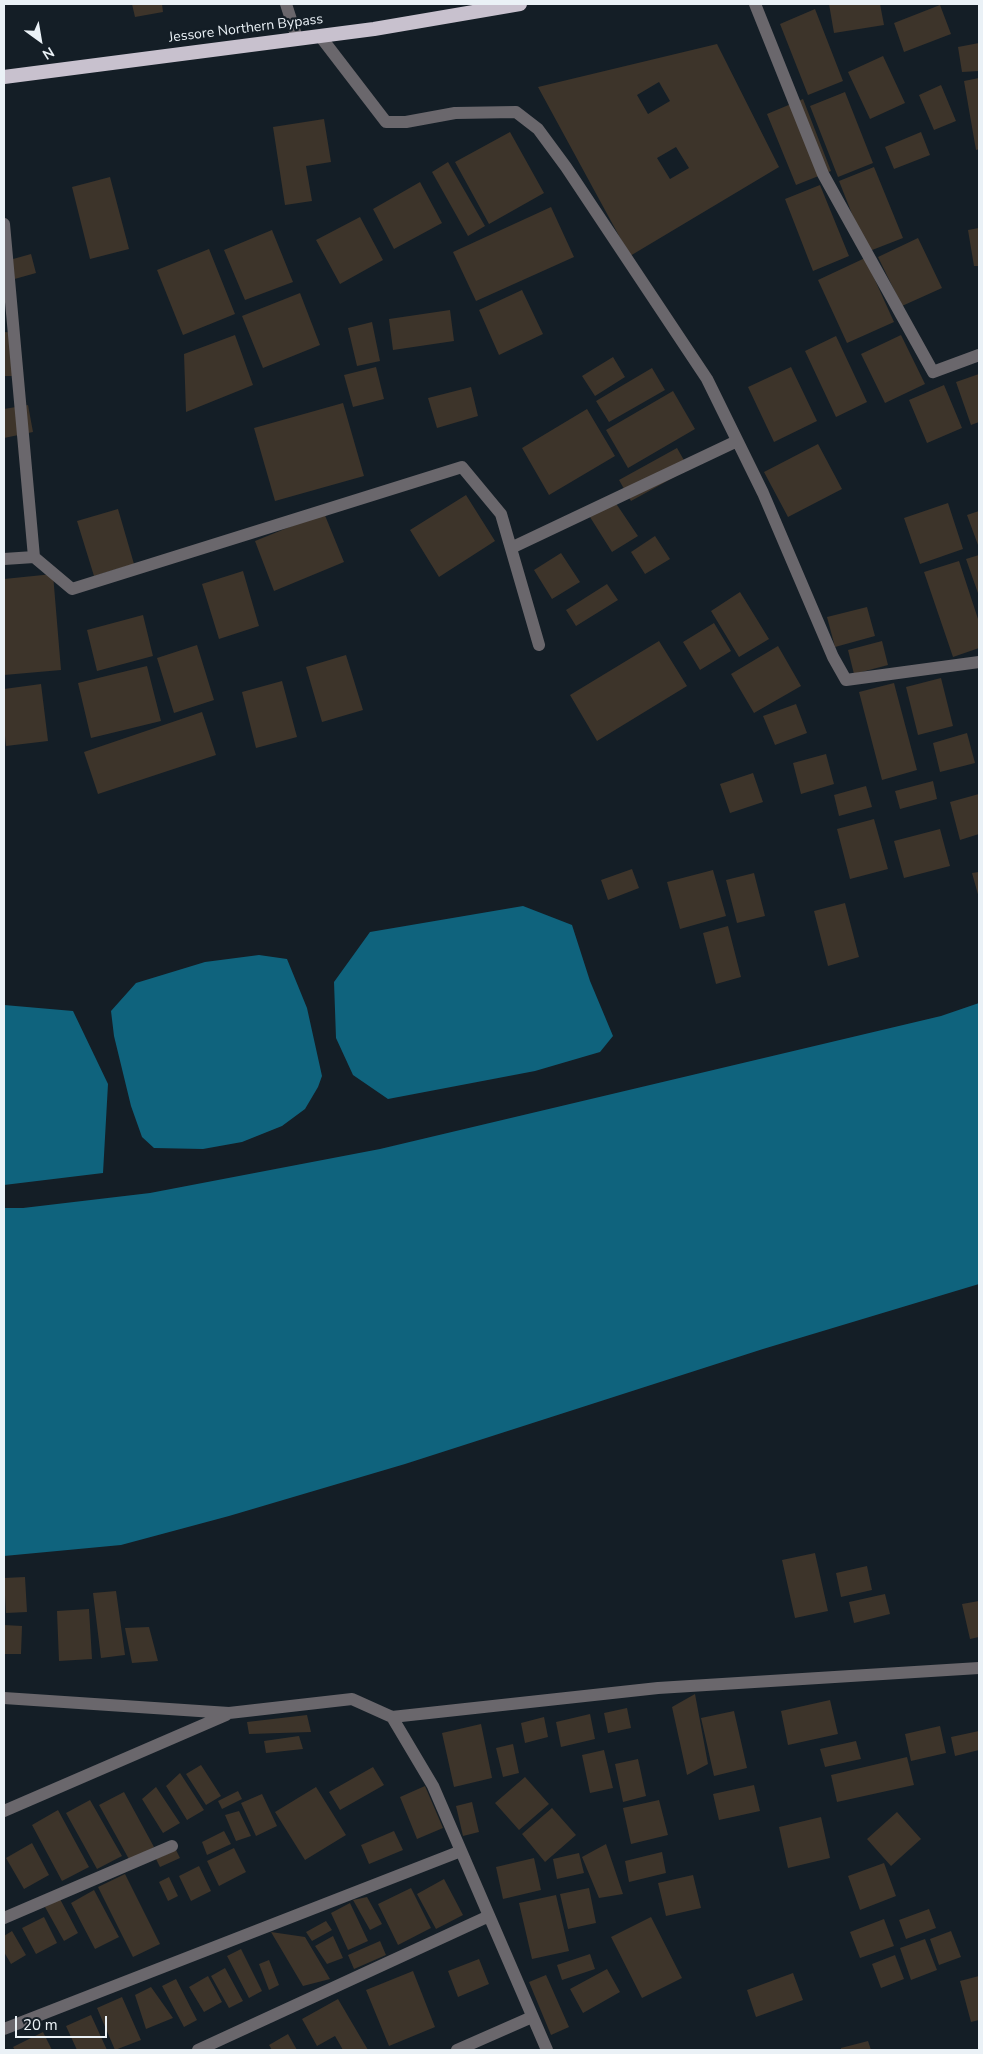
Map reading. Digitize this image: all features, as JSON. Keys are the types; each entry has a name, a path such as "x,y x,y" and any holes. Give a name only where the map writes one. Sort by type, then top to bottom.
{"highway":[{"name":"Jessore Northern Bypass","path":"4,77 320,36 468,8 520,4"}],"street":[{"path":"286,4 297,38"},
{"path":"755,4 822,174 933,372 979,355"},
{"path":"320,36 386,122 406,122 456,113 516,112 538,129 566,167 707,379 763,493 832,657 846,680 979,662"},
{"path":"4,224 34,557"},
{"path":"511,548 737,441"},
{"path":"4,559 34,557 72,589 462,467 501,514 539,645"},
{"path":"4,1698 229,1714 352,1699 392,1717 658,1688 979,1668"},
{"path":"4,1810 229,1714"},
{"path":"392,1717 433,1786 547,2050"},
{"path":"4,1918 172,1846"},
{"path":"4,2029 461,1851"},
{"path":"198,2050 489,1916"},
{"path":"457,2050 532,2017"}],"water":[{"path":"523,906 572,925 590,981 613,1036 600,1052 535,1071 388,1099 353,1075 336,1038 334,982 370,932"},
{"path":"259,955 287,959 307,1008 322,1076 318,1087 305,1109 282,1126 242,1142 203,1149 154,1148 142,1137 131,1106 114,1036 111,1011 136,983 205,962"},
{"path":"979,1003 979,1284 763,1349 405,1464 229,1516 121,1545 4,1556 4,1208 23,1208 150,1193 380,1149 941,1016"},
{"path":"4,1005 73,1011 108,1084 103,1173 4,1185"}],"building":[{"path":"132,4 162,4 163,12 135,17"},
{"path":"829,4 880,4 884,25 834,33"},
{"path":"940,5 951,34 904,52 894,23"},
{"path":"815,9 843,81 808,95 780,24"},
{"path":"979,43 979,71 962,72 958,47"},
{"path":"717,44 779,167 630,256 538,87","holes":["659,82 670,101 648,114 637,95","676,147 689,168 670,179 657,158"]},
{"path":"883,56 905,103 870,119 848,72"},
{"path":"979,78 979,149 976,150 964,81"},
{"path":"941,85 956,121 934,130 919,95"},
{"path":"845,92 873,163 838,177 810,106"},
{"path":"803,99 831,171 796,185 767,114"},
{"path":"324,119 331,162 306,166 312,201 285,205 273,127"},
{"path":"510,132 544,193 489,224 455,162"},
{"path":"921,132 930,155 894,169 885,147"},
{"path":"448,162 485,226 468,236 432,172"},
{"path":"874,167 903,238 867,252 839,181"},
{"path":"110,177 129,249 90,259 72,187"},
{"path":"420,182 442,223 394,249 373,209"},
{"path":"820,185 849,256 813,271 785,199"},
{"path":"551,207 574,257 476,301 453,252"},
{"path":"360,217 383,260 340,284 316,240"},
{"path":"979,228 979,266 974,266 968,230"},
{"path":"272,230 293,282 245,300 224,250"},
{"path":"918,238 942,288 902,306 878,257"},
{"path":"209,249 235,314 183,335 157,270"},
{"path":"31,254 36,273 11,280 6,261"},
{"path":"865,258 894,322 847,343 818,280"},
{"path":"522,290 543,334 499,355 479,310"},
{"path":"300,293 320,345 263,368 242,316"},
{"path":"450,310 454,341 393,350 389,319"},
{"path":"372,322 380,361 357,366 348,328"},
{"path":"4,332 18,333 17,376 4,376"},
{"path":"235,335 253,385 186,412 184,354"},
{"path":"901,335 925,384 885,403 861,354"},
{"path":"836,336 867,402 836,417 805,351"},
{"path":"613,357 625,377 595,396 582,376"},
{"path":"376,367 384,399 353,407 344,375"},
{"path":"791,367 817,421 774,442 748,387"},
{"path":"652,368 665,390 609,422 596,401"},
{"path":"979,374 979,422 971,425 956,382"},
{"path":"944,385 962,428 927,443 909,400"},
{"path":"471,387 478,416 437,428 428,398"},
{"path":"673,391 695,429 628,468 606,430"},
{"path":"343,403 364,476 275,501 254,428"},
{"path":"28,405 33,432 4,438 4,409"},
{"path":"587,409 615,456 549,495 522,448"},
{"path":"818,444 842,489 788,517 764,472"},
{"path":"677,448 689,469 631,501 619,480"},
{"path":"466,495 495,541 439,577 410,530"},
{"path":"615,502 638,536 612,552 590,517"},
{"path":"948,503 963,549 920,564 904,518"},
{"path":"118,509 134,564 94,576 77,521"},
{"path":"979,511 979,544 978,545 967,515"},
{"path":"324,513 344,562 274,591 255,541"},
{"path":"655,536 670,559 645,574 631,552"},
{"path":"561,553 580,582 552,599 534,570"},
{"path":"979,555 979,596 966,559"},
{"path":"959,561 979,622 979,648 953,657 924,572"},
{"path":"243,571 259,626 219,639 202,584"},
{"path":"53,574 61,670 4,675 4,579"},
{"path":"607,584 618,600 576,626 566,610"},
{"path":"740,592 769,639 739,657 711,611"},
{"path":"867,607 875,636 835,647 827,617"},
{"path":"143,615 153,656 97,671 87,630"},
{"path":"714,623 731,651 700,670 683,642"},
{"path":"659,641 687,686 597,741 570,695"},
{"path":"882,641 888,665 854,674 848,650"},
{"path":"197,645 214,700 174,713 157,658"},
{"path":"778,646 801,686 754,713 731,674"},
{"path":"346,655 363,710 322,722 306,667"},
{"path":"147,666 161,721 91,738 78,683"},
{"path":"941,678 953,726 918,735 906,687"},
{"path":"282,681 297,737 256,748 242,692"},
{"path":"894,683 917,770 882,780 859,692"},
{"path":"41,684 48,741 6,746 4,689"},
{"path":"796,704 807,733 775,745 763,716"},
{"path":"202,712 216,755 98,794 84,752"},
{"path":"967,733 975,763 940,772 933,743"},
{"path":"826,754 834,784 801,794 793,763"},
{"path":"753,773 763,802 730,813 720,784"},
{"path":"933,781 937,799 900,809 895,791"},
{"path":"866,786 872,807 839,816 834,795"},
{"path":"979,794 979,834 960,840 950,802"},
{"path":"874,819 888,869 850,879 837,829"},
{"path":"940,829 950,866 904,878 894,841"},
{"path":"632,869 639,888 608,900 601,880"},
{"path":"713,870 726,916 680,929 667,882"},
{"path":"979,872 979,898 972,873"},
{"path":"754,873 765,916 737,923 726,880"},
{"path":"845,903 859,957 828,966 814,911"},
{"path":"728,926 741,977 716,984 703,933"},
{"path":"815,1553 828,1611 795,1618 782,1560"},
{"path":"867,1566 872,1590 841,1597 836,1573"},
{"path":"25,1577 27,1612 6,1613 4,1578"},
{"path":"116,1591 125,1655 101,1658 93,1593"},
{"path":"885,1594 890,1614 854,1623 849,1602"},
{"path":"979,1601 979,1637 970,1639 962,1604"},
{"path":"89,1609 92,1659 59,1661 57,1611"},
{"path":"4,1625 22,1626 21,1654 4,1654"},
{"path":"149,1627 158,1661 132,1663 125,1628"},
{"path":"695,1694 708,1764 687,1775 672,1707"},
{"path":"830,1700 838,1734 788,1745 781,1711"},
{"path":"627,1708 631,1728 608,1733 604,1713"},
{"path":"734,1711 747,1768 714,1776 701,1718"},
{"path":"590,1714 595,1739 561,1747 556,1722"},
{"path":"307,1715 311,1732 249,1734 247,1722"},
{"path":"544,1717 548,1737 525,1743 521,1723"},
{"path":"481,1724 492,1778 454,1787 442,1733"},
{"path":"940,1726 946,1753 911,1761 905,1734"},
{"path":"979,1731 979,1750 955,1756 951,1737"},
{"path":"299,1736 303,1749 266,1753 264,1741"},
{"path":"856,1741 861,1759 825,1767 820,1749"},
{"path":"513,1744 519,1773 503,1777 496,1748"},
{"path":"604,1750 613,1788 590,1793 582,1755"},
{"path":"907,1757 914,1785 837,1802 831,1775"},
{"path":"638,1759 646,1796 623,1802 615,1764"},
{"path":"201,1765 221,1796 206,1805 186,1774"},
{"path":"373,1767 384,1785 340,1810 329,1792"},
{"path":"180,1773 204,1810 187,1820 166,1786"},
{"path":"525,1777 549,1804 519,1830 495,1803"},
{"path":"754,1785 760,1811 719,1820 713,1794"},
{"path":"425,1786 443,1828 417,1839 400,1797"},
{"path":"156,1787 180,1823 163,1833 142,1799"},
{"path":"316,1787 346,1835 305,1860 275,1812"},
{"path":"238,1791 242,1799 222,1809 218,1801"},
{"path":"124,1792 154,1847 130,1861 99,1805"},
{"path":"262,1794 277,1826 256,1836 241,1803"},
{"path":"90,1800 122,1856 97,1869 66,1813"},
{"path":"659,1800 668,1835 631,1844 623,1808"},
{"path":"472,1802 479,1832 463,1836 456,1806"},
{"path":"552,1808 576,1835 545,1862 522,1834"},
{"path":"58,1810 89,1867 62,1881 32,1825"},
{"path":"239,1811 251,1836 236,1841 225,1815"},
{"path":"897,1812 921,1839 891,1866 867,1839"},
{"path":"821,1817 830,1858 788,1868 779,1827"},
{"path":"224,1831 231,1844 207,1855 202,1842"},
{"path":"394,1831 403,1850 369,1864 361,1845"},
{"path":"32,1843 49,1875 24,1889 6,1858"},
{"path":"606,1844 623,1894 599,1898 582,1857"},
{"path":"234,1848 246,1872 219,1886 207,1861"},
{"path":"176,1850 180,1858 160,1867 156,1859"},
{"path":"662,1852 666,1873 629,1882 625,1861"},
{"path":"579,1853 584,1873 557,1879 553,1859"},
{"path":"534,1858 541,1890 503,1899 496,1867"},
{"path":"884,1863 896,1896 860,1910 848,1876"},
{"path":"199,1866 211,1891 191,1901 179,1876"},
{"path":"125,1874 160,1944 133,1957 98,1887"},
{"path":"693,1875 701,1908 666,1916 658,1883"},
{"path":"169,1877 178,1896 168,1901 159,1882"},
{"path":"444,1879 463,1915 436,1929 417,1894"},
{"path":"411,1888 431,1928 398,1945 378,1904"},
{"path":"589,1888 596,1923 568,1929 560,1894"},
{"path":"94,1890 119,1937 95,1949 71,1903"},
{"path":"556,1895 569,1951 532,1959 519,1903"},
{"path":"367,1897 382,1924 370,1930 353,1900"},
{"path":"60,1899 78,1933 64,1941 45,1907"},
{"path":"350,1903 368,1941 348,1950 331,1913"},
{"path":"929,1909 936,1928 906,1939 899,1920"},
{"path":"44,1917 57,1943 36,1954 22,1928"},
{"path":"651,1917 682,1978 642,1998 611,1937"},
{"path":"884,1919 894,1946 860,1958 850,1932"},
{"path":"326,1921 332,1930 312,1941 306,1932"},
{"path":"12,1931 26,1955 11,1964 4,1952 4,1936"},
{"path":"951,1931 961,1957 939,1965 930,1939"},
{"path":"271,1932 305,1937 330,1979 303,1986"},
{"path":"333,1936 343,1958 327,1964 315,1946"},
{"path":"925,1939 937,1970 911,1980 900,1948"},
{"path":"380,1941 386,1955 354,1969 348,1955"},
{"path":"241,1949 262,1991 249,1998 227,1956"},
{"path":"590,1954 595,1969 562,1980 557,1965"},
{"path":"895,1955 904,1979 881,1988 872,1964"},
{"path":"479,1959 489,1984 458,1997 448,1971"},
{"path":"269,1960 279,1985 269,1990 259,1964"},
{"path":"225,1968 243,2001 229,2008 211,1976"},
{"path":"607,1969 620,1992 583,2013 570,1989"},
{"path":"413,1971 435,2027 389,2046 366,1990"},
{"path":"793,1973 803,2000 756,2017 747,1990"},
{"path":"546,1975 569,2027 551,2035 529,1982"},
{"path":"208,1976 222,2002 204,2012 189,1987"},
{"path":"979,1976 979,2020 971,2022 960,1981"},
{"path":"176,1979 197,2020 184,2027 162,1986"},
{"path":"151,1987 173,2018 146,2029 135,1995"},
{"path":"122,1997 141,2040 115,2050 97,2008"},
{"path":"338,1999 368,2050 343,2050 335,2036 317,2046 302,2019"},
{"path":"91,2015 107,2050 77,2050 66,2026"},
{"path":"43,2032 52,2050 15,2050 13,2047"},
{"path":"288,2034 297,2050 272,2050 269,2045"},
{"path":"868,2041 871,2050 841,2050 841,2048"}]}
